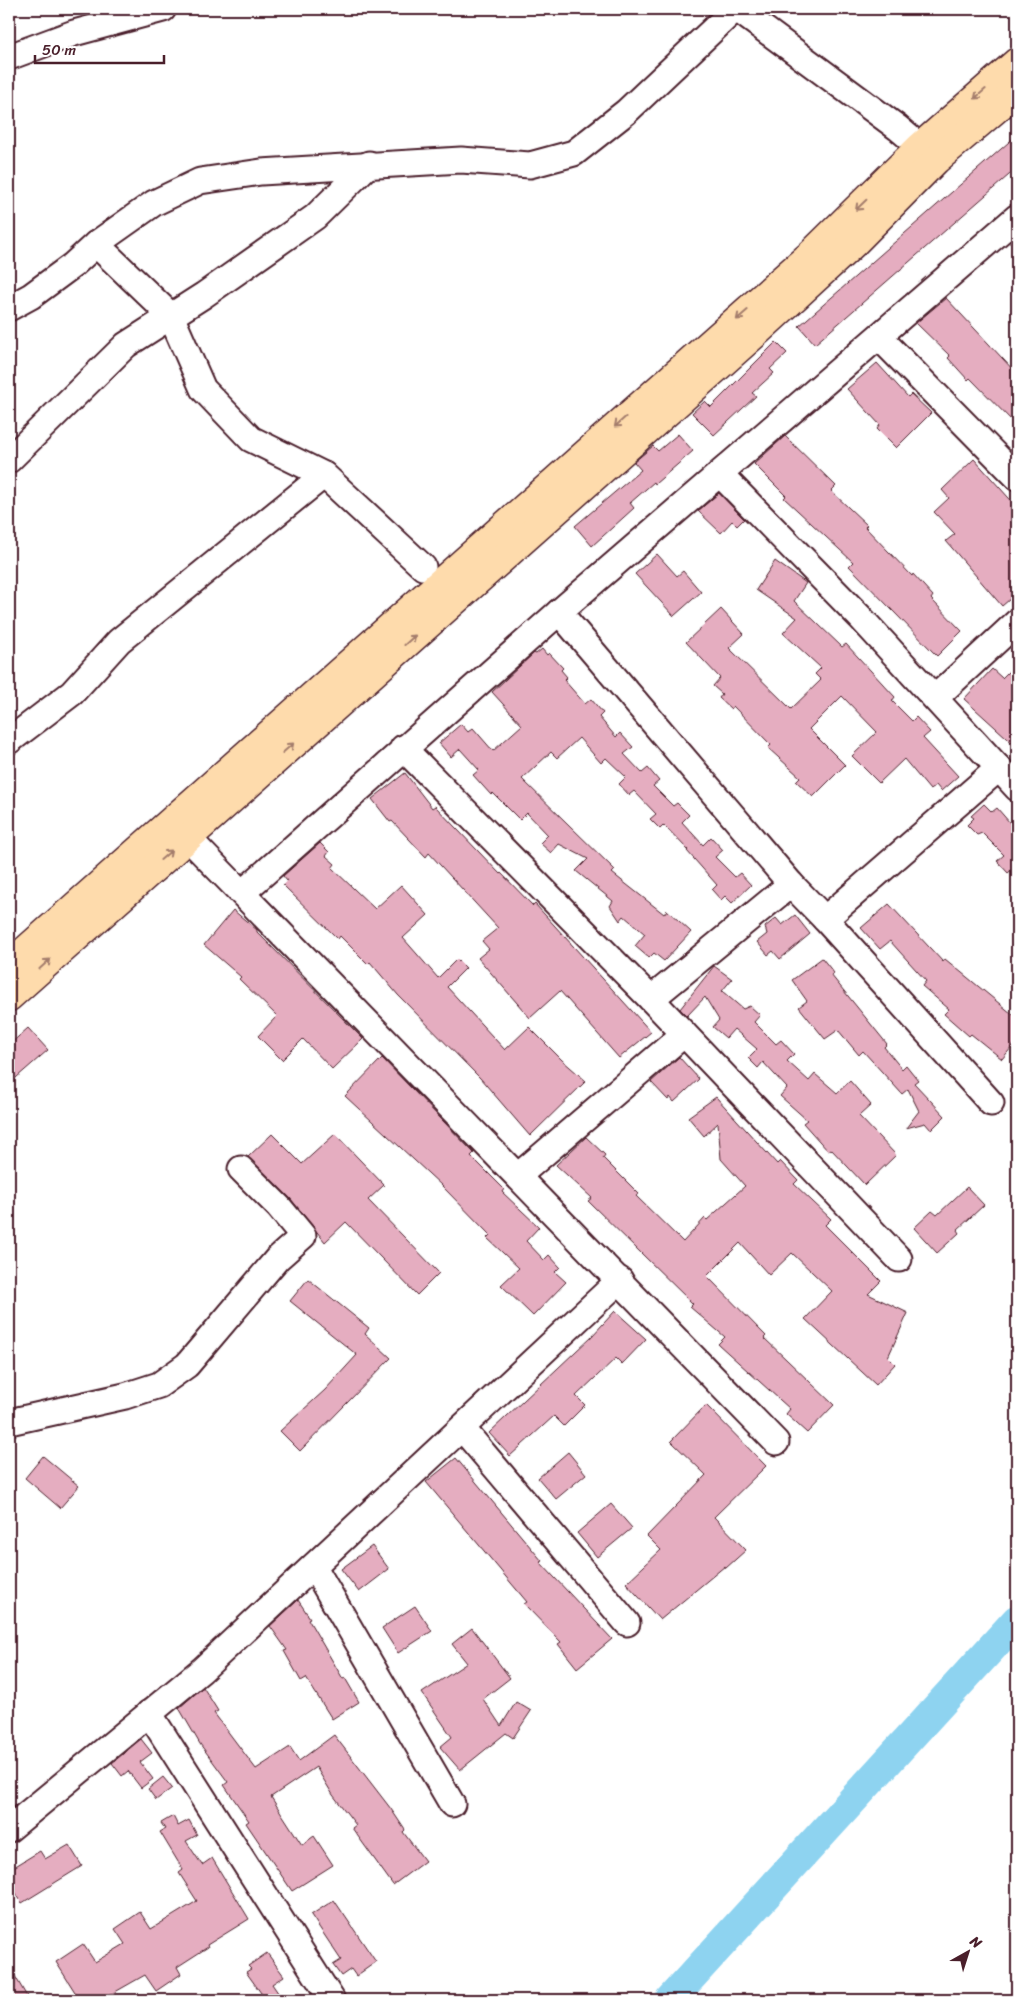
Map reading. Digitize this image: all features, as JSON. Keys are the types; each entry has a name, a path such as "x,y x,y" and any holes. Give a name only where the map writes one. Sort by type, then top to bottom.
{"main road":[{"path":"9,997 756,333 854,243 928,154 1017,62"},
{"path":"9,965 811,254 928,154 1017,91"}],"street":[{"path":"9,57 74,33 163,9"},
{"path":"9,308 32,296 73,265 96,244 154,203 200,181 261,172 368,164 462,160 530,165 574,153 626,112 736,9 898,128 928,154"},
{"path":"9,460 126,345 315,217 368,164"},
{"path":"242,893 402,748 1017,217"},
{"path":"96,244 171,316 203,389 251,439 324,475 423,567"},
{"path":"879,338 1017,477"},
{"path":"720,474 934,698 1017,788"},
{"path":"9,741 72,692 120,642 324,475"},
{"path":"559,612 791,884 992,1103"},
{"path":"934,698 1017,622"},
{"path":"402,748 651,998 898,1259"},
{"path":"825,919 999,768"},
{"path":"187,837 776,1442"},
{"path":"651,998 791,884"},
{"path":"518,1176 684,1034"},
{"path":"9,1422 125,1396 159,1385 187,1365 277,1259 303,1236 279,1207 241,1169"},
{"path":"9,1829 202,1670 620,1280"},
{"path":"462,1428 627,1623"},
{"path":"314,1567 452,1804"},
{"path":"149,1714 332,2000"}],"building":[{"path":"1017,135 1017,168 815,344 799,326"},
{"path":"946,298 1017,374 1017,426 970,378 968,380 948,358 950,356 916,323"},
{"path":"776,342 787,353 770,369 774,373 752,393 756,396 714,435 692,413 705,401 711,407"},
{"path":"877,363 908,397 911,394 931,413 896,448 877,429 880,425 847,389"},
{"path":"678,434 693,451 630,503 634,508 592,546 575,526 641,470 634,462 653,446 658,451"},
{"path":"785,436 836,486 831,491 867,525 865,527 912,576 913,574 933,596 931,599 962,631 937,656 849,566 853,562 784,498 786,496 754,464"},
{"path":"974,459 1017,507 1017,593 1002,606 946,541 955,534 934,512 949,498 942,490"},
{"path":"719,493 744,519 737,526 732,521 721,533 698,511"},
{"path":"657,554 677,576 683,571 701,592 674,616 635,574"},
{"path":"775,561 806,583 794,601 842,647 846,644 895,697 892,701 912,721 916,717 930,732 923,738 958,776 941,791 936,785 930,790 904,759 879,783 852,756 877,732 842,696 809,729 845,765 813,797 796,781 800,777 768,748 771,745 733,706 731,709 719,698 722,694 713,686 720,678 686,642 721,609 744,634 729,648 791,709 821,680 815,674 821,668 783,633 797,618 756,590"},
{"path":"542,649 547,655 549,653 563,668 561,670 567,677 564,680 585,704 591,699 603,713 599,717 616,737 620,733 633,747 624,754 642,773 648,768 659,781 653,786 673,806 677,803 689,815 682,822 703,845 711,837 723,850 715,857 735,877 740,873 751,885 732,903 725,896 721,900 712,890 717,885 664,825 660,829 650,819 656,814 634,791 629,795 619,784 626,777 606,758 601,763 579,738 557,758 551,752 522,779 615,870 612,873 664,914 667,910 691,932 664,961 654,953 649,958 635,946 645,934 624,916 620,921 610,906 613,901 576,871 588,859 559,844 551,853 540,843 548,835 527,813 520,820 493,793 491,795 473,775 479,770 460,749 451,757 439,743 461,724 468,732 473,728 493,751 522,725 492,692 534,653 536,654"},
{"path":"1017,663 1017,747 964,699 992,669 1002,678"},
{"path":"405,773 432,808 435,806 500,874 533,906 535,904 651,1032 619,1058 560,991 530,1018 478,958 489,949 482,941 498,928 429,853 426,857 392,821 390,822 372,799"},
{"path":"984,804 992,812 997,808 1017,831 1017,869 1015,867 1008,873 997,861 1004,855 982,833 977,835 967,825 974,818 971,816"},
{"path":"320,843 329,852 326,856 335,864 332,868 375,909 401,885 428,915 403,938 438,978 457,959 466,968 447,987 505,1050 529,1027 586,1081 530,1136 480,1078 398,995 370,962 368,964 340,936 338,939 283,885 287,881 283,876"},
{"path":"889,904 943,962 945,959 1017,1018 1017,1041 1002,1059 971,1034 969,1036 944,1014 949,1009 922,986 926,981 890,941 880,949 861,928"},
{"path":"233,910 257,930 363,1039 332,1069 303,1039 282,1060 258,1036 277,1016 239,979 241,977 204,945"},
{"path":"795,915 810,934 780,959 773,951 768,955 757,942 767,934 765,927 776,918 782,925"},
{"path":"822,958 834,973 831,975 887,1044 884,1047 902,1069 906,1065 918,1080 914,1083 945,1116 931,1130 925,1123 906,1128 919,1111 908,1089 902,1094 863,1051 859,1055 838,1030 825,1039 799,1007 807,1001 792,980"},
{"path":"714,966 732,979 722,991 743,1009 750,1006 760,1015 754,1022 776,1044 781,1040 794,1054 787,1061 809,1081 815,1074 837,1093 850,1081 871,1105 859,1116 896,1155 865,1185 831,1149 828,1151 803,1123 807,1120 780,1096 787,1088 763,1062 758,1068 748,1058 757,1049 734,1029 726,1038 713,1027 719,1020 705,997 687,1016 680,1009"},
{"path":"28,1028 48,1050 9,1084 9,1045"},
{"path":"679,1057 699,1079 674,1102 670,1097 668,1100 651,1082"},
{"path":"382,1058 474,1153 471,1156 504,1189 502,1192 539,1227 526,1241 544,1260 549,1255 560,1267 555,1272 566,1282 533,1316 501,1285 519,1268 487,1238 490,1235 442,1186 345,1096"},
{"path":"716,1097 777,1164 780,1161 798,1180 794,1184 831,1219 825,1225 881,1281 868,1294 908,1313 888,1357 895,1364 876,1385 805,1319 832,1291 792,1253 769,1275 740,1243 707,1276 766,1336 764,1338 834,1405 807,1433 786,1414 790,1409 718,1344 725,1337 690,1307 693,1304 588,1201 592,1198 556,1165 586,1137 605,1155 603,1158 639,1194 636,1196 683,1242 705,1218 707,1220 745,1186 721,1159 718,1123 704,1136 688,1117"},
{"path":"272,1134 302,1164 335,1134 384,1185 368,1200 439,1273 417,1295 346,1222 325,1242 290,1198 248,1157"},
{"path":"967,1187 984,1205 957,1230 959,1233 937,1253 914,1228 932,1211 937,1215"},
{"path":"308,1279 369,1328 365,1334 391,1358 300,1451 280,1431 325,1390 357,1355 290,1301"},
{"path":"615,1311 646,1339 622,1364 616,1358 576,1396 585,1405 564,1426 554,1416 510,1456 489,1433 592,1336"},
{"path":"706,1405 766,1466 714,1517 746,1550 660,1620 626,1583 661,1550 647,1536 706,1475 671,1441"},
{"path":"568,1452 586,1474 556,1499 538,1478"},
{"path":"43,1456 79,1486 60,1508 25,1478"},
{"path":"456,1458 542,1561 540,1562 612,1639 577,1668 558,1644 561,1642 524,1604 527,1602 426,1482"},
{"path":"611,1504 632,1528 597,1557 577,1533"},
{"path":"372,1546 389,1569 359,1592 341,1569"},
{"path":"298,1600 310,1618 308,1619 343,1679 345,1678 359,1702 332,1719 306,1678 301,1681 284,1651 287,1650 270,1626"},
{"path":"415,1606 432,1631 398,1653 382,1628"},
{"path":"472,1628 510,1678 483,1699 501,1726 516,1702 531,1711 513,1738 506,1733 460,1770 440,1747 452,1737 422,1693 467,1663 452,1644"},
{"path":"203,1687 218,1711 214,1713 256,1769 290,1747 299,1761 334,1735 391,1809 405,1830 403,1832 425,1861 393,1885 352,1828 356,1825 333,1795 316,1767 271,1797 302,1845 314,1836 333,1865 292,1891 246,1823 249,1821 224,1785 228,1782 200,1744 179,1708"},
{"path":"141,1739 152,1753 140,1762 153,1779 141,1788 128,1771 122,1776 112,1763"},
{"path":"163,1777 172,1788 156,1800 148,1789"},
{"path":"173,1816 178,1826 189,1820 197,1835 186,1841 202,1865 212,1858 249,1919 207,1945 208,1947 177,1967 181,1974 156,1991 145,1975 101,2000 80,2000 56,1962 83,1944 95,1962 125,1944 115,1929 140,1912 151,1929 197,1901 179,1873 183,1870 160,1832 165,1829 161,1823"},
{"path":"69,1845 82,1866 22,1903 9,1882 9,1870 40,1851 45,1859"},
{"path":"334,1900 376,1962 356,1976 351,1969 341,1976 333,1965 341,1960 311,1915"},
{"path":"267,1953 284,1976 272,1984 283,2000 266,2000 246,1972 251,1969 248,1966"},
{"path":"9,1966 29,2000 9,2000"}],"waterway":[{"path":"670,2000 1017,1620"}]}
